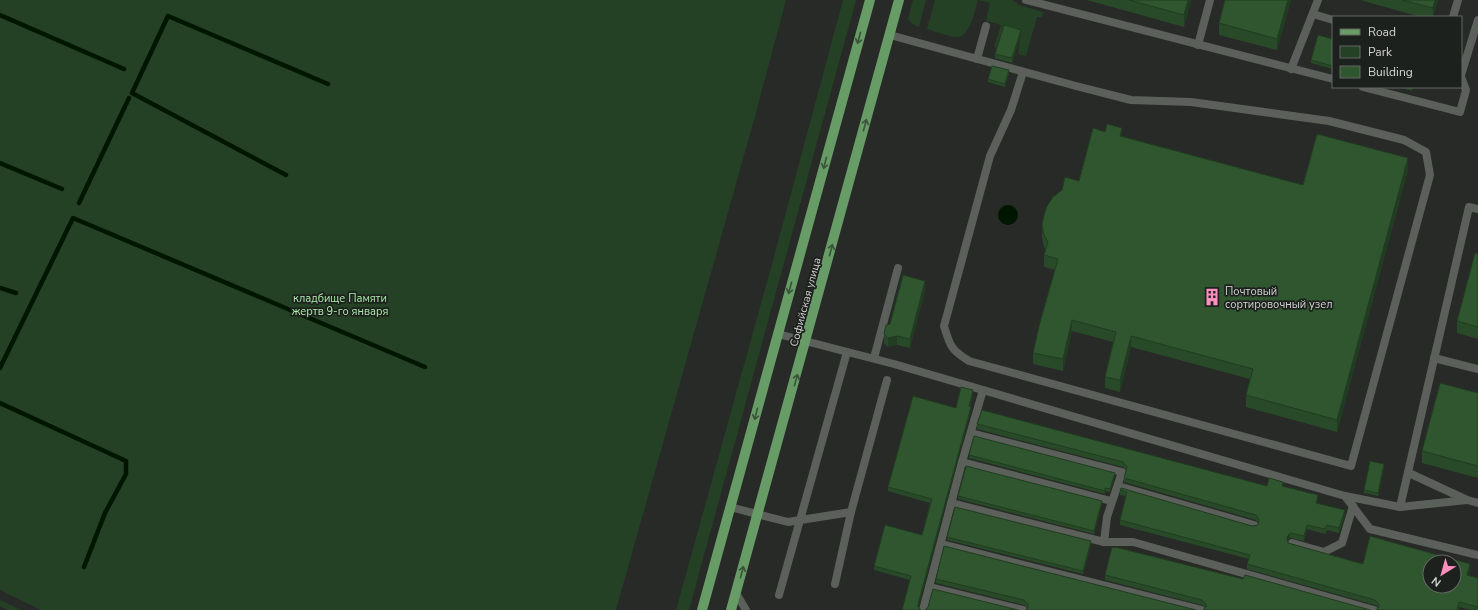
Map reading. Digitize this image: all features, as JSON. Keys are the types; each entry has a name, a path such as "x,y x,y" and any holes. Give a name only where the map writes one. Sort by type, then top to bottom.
{"main road":[{"name":"Софийская улица","path":"702,610 870,0"},
{"name":"Софийская улица","path":"732,610 899,0"}],"lane":[{"path":"1026,0 1332,79"},
{"path":"1198,44 1210,0"},
{"path":"1291,68 1318,0"},
{"path":"1453,16 1458,0"},
{"path":"1312,14 1332,20"},
{"path":"1462,69 1464,56 1478,20"},
{"path":"977,59 986,26"},
{"path":"890,35 1131,100 1191,102 1329,122 1404,140 1426,152 1430,175 1351,466 969,361 956,352 948,341 944,326 990,156 1011,110 1023,72"},
{"path":"1367,88 1460,112 1466,90 1462,79"},
{"path":"1400,507 1469,207 1478,209"},
{"path":"874,358 898,268"},
{"path":"778,334 874,358 1345,496 1400,507 1467,500"},
{"path":"779,595 847,352"},
{"path":"1434,358 1478,369"},
{"path":"835,584 851,512 887,380"},
{"path":"923,610 962,462 983,390"},
{"path":"971,433 1122,472 1118,486 1111,501 1107,517 1104,542"},
{"path":"962,462 1111,501"},
{"path":"1409,473 1467,500 1478,503"},
{"path":"1118,486 1254,525"},
{"path":"1345,496 1370,529 1478,555"},
{"path":"952,503 1104,542 1132,542 1374,610"},
{"path":"1292,543 1324,552 1342,543 1352,506"},
{"path":"730,508 788,522 851,512"},
{"path":"941,544 1201,610"},
{"path":"929,587 1023,610"},
{"path":"736,593 746,610"}],"green space":[{"name":"кладбище Памяти жертв 9-го января","path":"0,0 786,0 754,120 616,610 41,610 0,590"},
{"path":"843,0 856,0 689,610 676,610 772,264"},
{"path":"913,0 926,0 919,27 912,24 908,19"},
{"path":"935,0 978,0 974,16 966,32 962,36 951,36 927,29"},
{"path":"978,0 1013,0 1019,5 1043,12 1042,17 1037,17 1026,56 1018,54 1021,32 1003,28 997,48 994,47 1001,25 986,21 990,3"},
{"path":"0,600 21,610 8,610 0,606"}],"shaded area":[{"path":"1008,205 1015,208 1018,215 1015,222 1008,225 1001,222 998,215 1001,208"}],"building":[{"path":"1129,0 1188,0 1184,15"},
{"path":"1225,0 1288,0 1277,39 1219,23"},
{"path":"1402,0 1435,0 1433,8"},
{"path":"1004,25 1021,30 1012,58 995,54"},
{"path":"1318,35 1332,39 1332,66 1311,60"},
{"path":"992,66 1009,70 1005,84 988,79"},
{"name":"Почтовый сортировочный узел","path":"1107,124 1122,128 1120,136 1303,185 1317,134 1408,158 1337,420 1246,395 1253,369 1131,336 1120,380 1105,377 1116,332 1072,320 1063,359 1033,353 1058,259 1044,255 1048,242 1044,235 1042,225 1044,215 1047,206 1053,197 1062,190 1065,177 1079,181 1093,128 1105,132"},
{"path":"1475,253 1478,254 1478,327 1457,321"},
{"path":"903,275 925,281 910,339 897,336 888,338 884,334 886,325 890,324"},
{"path":"1440,383 1478,393 1478,466 1422,451"},
{"path":"961,387 973,390 969,406 971,407 918,604 918,607 921,610 902,610 911,576 874,566 885,525 922,535 932,499 888,487 913,396 956,408"},
{"path":"982,410 1267,486 1269,478 1283,482 1282,486 1318,495 1316,503 1345,510 1339,528 1327,525 1325,529 1307,525 1304,536 1290,533 1287,537 1288,543 1363,564 1370,536 1434,554 1422,554 1422,594 1462,594 1462,562 1470,564 1467,575 1478,578 1478,607 1459,602 1457,610 1376,610 1379,607 1379,604 1375,600 1247,564 1250,555 1120,520 1127,492 1120,490 1121,488 1252,526 1258,525 1259,520 1256,515 1124,478 1127,467 1123,462 977,424"},
{"path":"974,436 1115,473 1110,489 1105,488 1105,491 969,455"},
{"path":"1370,461 1384,464 1378,493 1364,490"},
{"path":"966,466 1102,501 1094,531 958,496"},
{"path":"955,507 1091,541 1083,571 947,537"},
{"path":"944,546 1196,610 1026,610 1028,604 1024,600 936,579"},
{"path":"1112,547 1243,579 1245,575 1370,610 1203,610 1206,607 1206,604 1202,600 1105,575"},
{"path":"933,589 1018,610 925,610 928,607"}],"waterway":[{"path":"0,15 124,69"},
{"path":"286,175 132,93 168,16 328,84"},
{"path":"79,203 129,98"},
{"path":"0,163 62,189"},
{"path":"0,368 73,218 425,367"},
{"path":"0,288 16,293"},
{"path":"0,403 126,461 126,474 105,513 84,567"}],"place":[{"name":"Почтовый сортировочный узел","path":"1212,297"}]}
